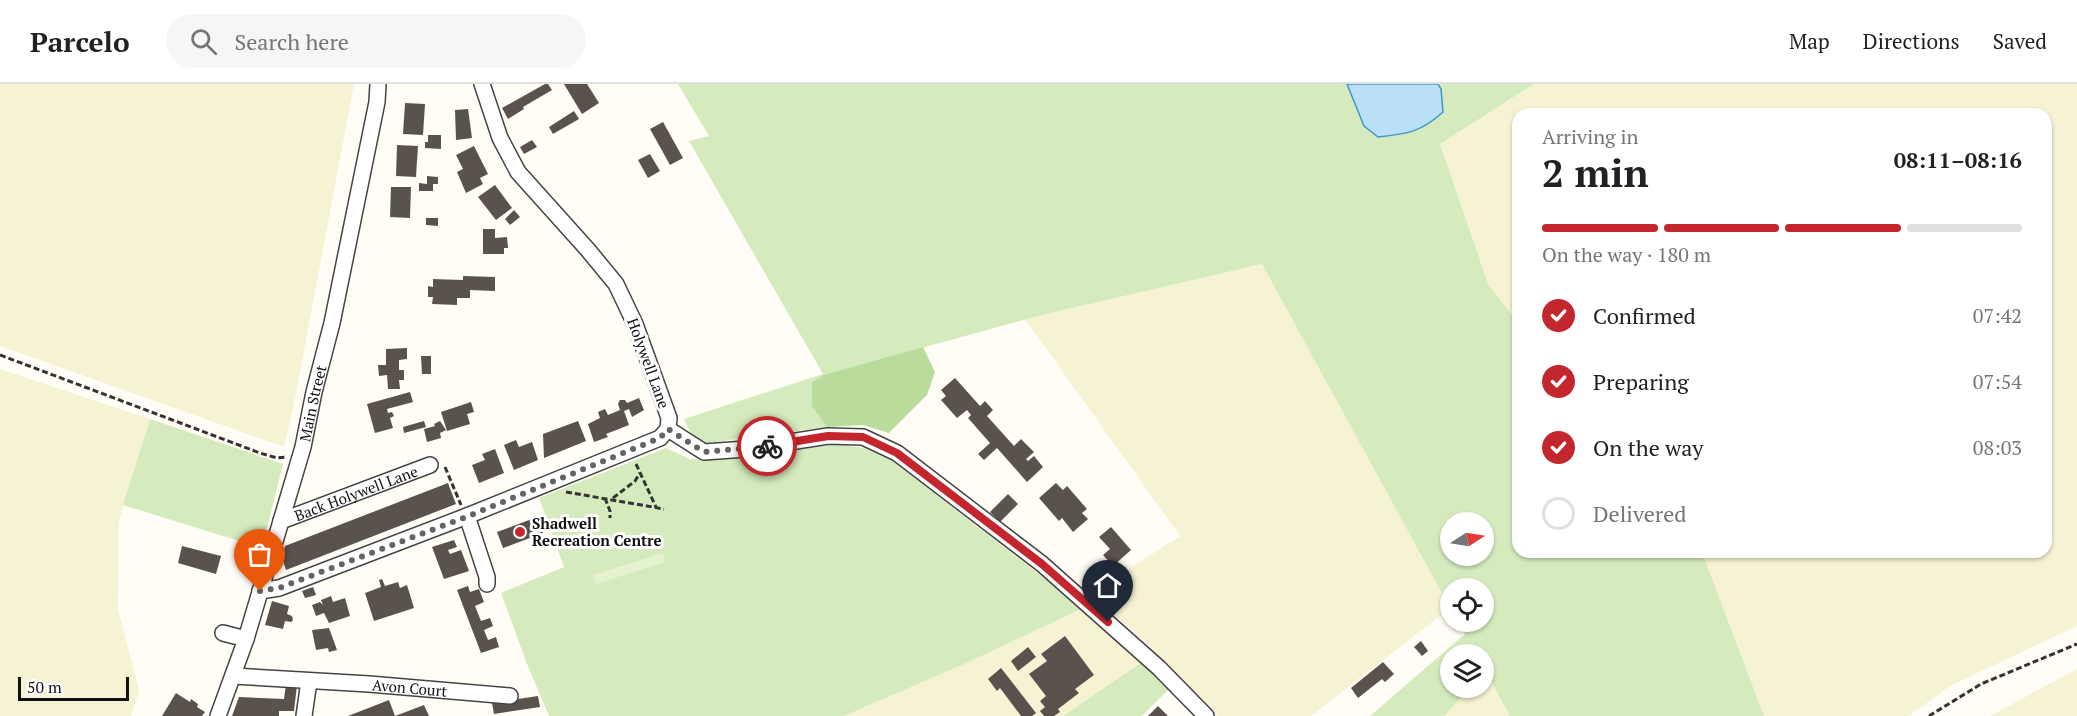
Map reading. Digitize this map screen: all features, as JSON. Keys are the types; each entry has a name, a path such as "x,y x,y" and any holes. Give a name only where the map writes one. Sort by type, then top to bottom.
{"street":[{"name":"Main Street","path":"218,716 246,639 301,454 333,314 377,102 378,84"},
{"name":"Holywell Lane","path":"260,591 279,588 466,517 660,438 668,429 669,418 639,335 616,284 518,172 500,138 482,84"},
{"path":"668,429 704,452 747,449 828,436 863,437 897,453 1042,564 1159,668 1206,716"},
{"name":"Back Holywell Lane","path":"281,520 430,465"},
{"path":"466,517 487,577 487,584"},
{"path":"223,633 246,639"},
{"name":"Avon Court","path":"233,676 510,696"},
{"path":"304,716 309,681"}],"path":[{"path":"0,355 277,458 301,454"},
{"path":"630,450 657,508"},
{"path":"430,465 442,460 466,517"},
{"path":"612,499 635,481 640,473"},
{"path":"566,492 664,508"},
{"path":"605,498 610,511 609,518"},
{"path":"1929,716 1981,684 2077,644"}],"shaded area":[{"path":"0,84 354,84 284,447 0,346"},
{"path":"1534,84 2077,84 2077,626 1950,686 1909,716 1764,716 1704,558 2052,558 2052,108 1512,108 1512,315 1488,285 1439,144"},
{"path":"1262,264 1440,590 1440,616 1311,716 1217,716 1135,632 1088,595 1180,536 1025,319"},
{"path":"0,369 150,419 119,521 118,609 139,691 131,716 0,716"},
{"path":"1083,608 1142,662 1063,716 844,716 971,661"},
{"path":"2077,669 2077,716 1990,716"},
{"path":"1494,687 1510,716 1444,716 1461,698 1494,698"}],"green space":[{"path":"678,84 1534,84 1440,144 1488,284 1512,315 1512,558 1704,558 1764,716 1510,716 1494,687 1494,644 1453,644 1465,634 1464,632 1494,632 1494,578 1440,578 1440,590 1262,264 1042,315 823,375 812,382 812,405 827,427 707,443 695,438 684,419 823,374 689,141 709,136"},
{"path":"923,347 935,372 927,395 889,433 863,425 827,427 812,406 812,382 823,375"},
{"path":"150,419 283,464 262,548 123,505"},
{"path":"838,444 864,448 891,460 1083,608 971,661 844,716 549,716 501,593 564,567 539,498 666,448 690,459 711,460"},
{"path":"663,553 665,562 596,584 593,575"},
{"path":"1440,656 1440,698 1461,698 1444,716 1370,716"},
{"path":"1142,662 1171,687 1142,716 1063,716"}],"water":[{"path":"1347,84 1438,84 1441,89 1443,112 1428,124 1414,131 1378,137 1364,126"}],"building":[{"path":"548,84 552,90 508,119 502,108"},
{"path":"564,84 587,84 599,103 582,114"},
{"path":"405,103 425,104 423,135 403,134"},
{"path":"468,109 472,138 456,140 455,110"},
{"path":"574,111 579,119 553,134 549,127"},
{"path":"663,122 683,158 670,165 650,129"},
{"path":"428,135 441,135 441,149 425,148"},
{"path":"532,140 537,147 524,154 520,147"},
{"path":"397,145 418,146 416,177 396,176"},
{"path":"474,146 488,174 480,178 483,184 466,193 457,172 463,169 456,155"},
{"path":"650,154 660,171 648,178 638,160"},
{"path":"427,176 438,177 438,184 433,184 433,191 419,191 419,183 427,184"},
{"path":"495,185 512,208 496,220 478,197"},
{"path":"391,187 411,187 410,218 390,217"},
{"path":"514,210 520,217 510,225 505,219"},
{"path":"426,218 438,218 438,226 426,225"},
{"path":"483,229 495,229 495,238 507,237 508,248 504,248 504,254 483,254"},
{"path":"463,276 495,277 495,291 470,290 470,298 457,298 457,305 432,304 433,297 428,297 428,286 433,287 433,279 463,280"},
{"path":"407,348 407,359 399,360 399,370 404,370 404,380 399,380 400,389 388,389 387,375 379,376 378,365 386,365 386,349"},
{"path":"421,356 431,356 431,374 422,374"},
{"path":"955,378 980,406 985,401 993,410 987,416 1014,446 1021,439 1034,452 1026,459 1028,461 1034,456 1043,467 1027,482 997,448 984,460 978,454 990,443 968,418 971,415 967,410 957,418 941,400 946,396 941,390"},
{"path":"410,392 413,402 387,409 388,413 392,412 394,416 390,418 393,428 375,433 367,404"},
{"path":"639,398 644,410 632,417 629,409 624,411 629,425 606,434 608,437 594,442 588,424 600,418 598,412 605,409 608,415 620,410 618,404 620,400 625,400 627,403"},
{"path":"471,402 474,412 467,414 470,424 447,431 441,412"},
{"path":"424,421 426,427 404,433 403,427"},
{"path":"440,421 446,430 440,433 441,438 427,442 424,429 435,426 434,424"},
{"path":"578,421 586,441 544,458 543,434"},
{"path":"516,440 519,447 532,442 538,460 514,470 504,445"},
{"path":"495,449 504,473 479,483 472,465 485,460 482,454"},
{"path":"448,483 456,504 286,570 282,558 285,546"},
{"path":"1056,483 1063,490 1067,486 1087,509 1082,513 1088,519 1073,532 1062,518 1059,521 1039,498"},
{"path":"1008,494 1018,504 1000,522 990,512"},
{"name":"Shadwell Recreation Centre","path":"537,517 543,533 503,548 497,532"},
{"path":"1111,527 1131,550 1113,566 1103,555 1110,549 1099,537"},
{"path":"454,540 457,547 448,550 450,554 461,550 469,571 444,579 432,547"},
{"path":"182,546 221,556 216,574 178,563"},
{"path":"382,579 385,586 398,582 400,588 407,585 414,608 374,621 365,593 381,587 379,580"},
{"path":"468,586 470,592 479,589 484,602 475,606 481,621 490,618 493,626 484,630 488,640 496,637 499,647 481,653 457,590"},
{"path":"313,587 316,595 305,598 302,591"},
{"path":"331,596 333,602 345,598 350,616 329,623 324,613 316,616 312,605 320,602 323,605 321,600"},
{"path":"272,601 289,606 287,614 292,616 293,620 285,621 283,629 265,625"},
{"path":"329,628 337,650 329,652 328,648 316,650 312,630"},
{"path":"1065,636 1094,675 1075,689 1079,693 1058,709 1060,712 1054,716 1044,716 1040,711 1045,707 1040,701 1046,696 1029,674 1047,661 1041,654"},
{"path":"1421,641 1428,651 1422,656 1414,647"},
{"path":"1028,647 1036,657 1018,671 1011,661"},
{"path":"1383,662 1394,674 1385,682 1382,679 1358,698 1351,688"},
{"path":"1001,668 1036,713 1032,716 1021,716 1000,688 997,691 988,679"},
{"path":"286,684 297,685 294,711 279,711 279,716 232,716 239,697 284,699"},
{"path":"176,693 198,704 197,707 205,712 202,716 162,716"},
{"path":"538,696 540,707 494,714 492,703"},
{"path":"389,700 395,716 348,716"},
{"path":"424,705 429,716 395,716"},
{"path":"1158,706 1168,716 1148,716"}],"way so far":[{"path":"260,591 279,588 466,517 660,438 668,429 704,452 767,446"}],"place":[{"name":"Shadwell Recreation Centre","path":"520,532"}],"route":[{"path":"767,446 828,436 863,437 897,453 1042,564 1108,622"}]}
